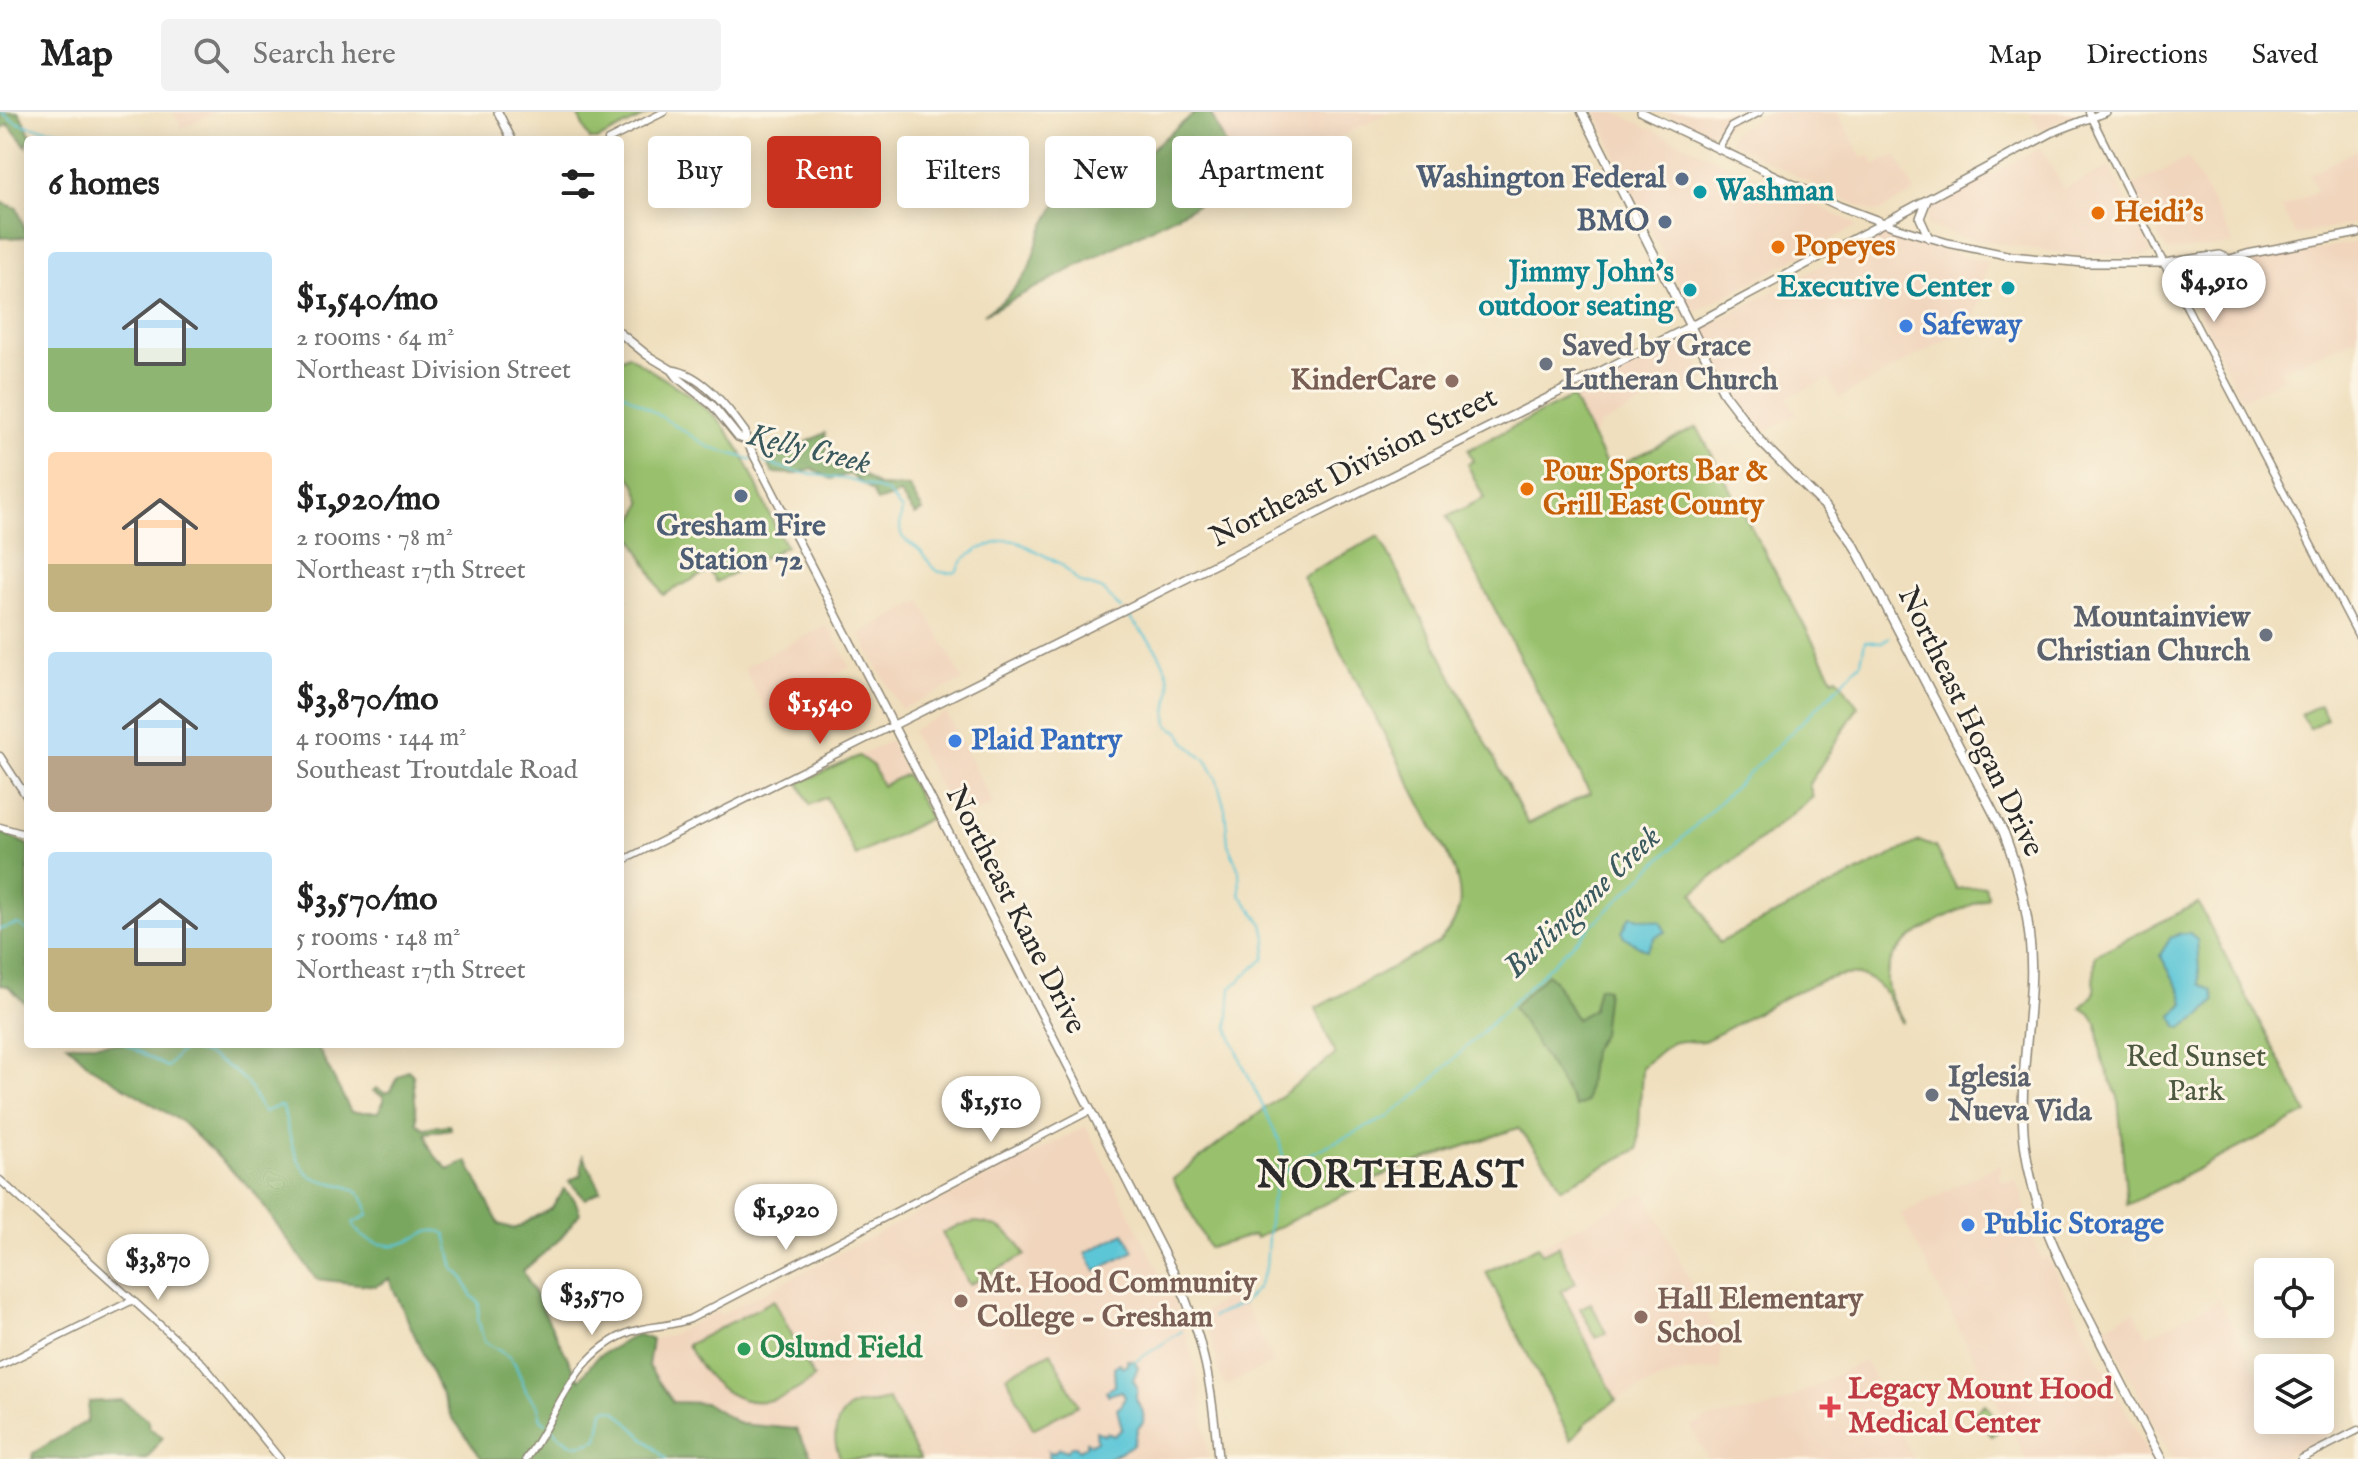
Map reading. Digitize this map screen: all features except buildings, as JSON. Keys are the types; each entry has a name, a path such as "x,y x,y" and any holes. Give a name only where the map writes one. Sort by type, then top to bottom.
{"highway":[{"name":"Northeast Hogan Drive","path":"1586,115 1720,387 1742,420 1825,506 1862,558 2004,833 2018,875 2030,936 2031,982 2023,1103 2025,1142 2033,1188 2057,1258 2161,1459"}],"main road":[{"path":"498,112 510,136"},
{"path":"1641,112 1839,206 1929,238 1983,251 2051,261 2113,265 2168,263 2175,267 2220,262 2227,258 2358,233"},
{"name":"Northeast Division Street","path":"894,725 1689,327 2053,132 2090,114 2106,112"},
{"path":"1927,198 1920,218 1929,238"},
{"name":"Northeast Kane Drive","path":"624,337 672,370 683,371 718,398 745,432 746,440 1190,1308 1208,1369 1218,1459"}],"street":[{"path":"616,136 664,112"},
{"path":"1718,149 1731,127 1760,112"},
{"path":"2090,114 2358,635"},
{"name":"Northeast Division Street","path":"624,860 894,725"},
{"path":"0,756 24,793"},
{"path":"0,827 24,834"},
{"path":"526,1459 579,1372 595,1354 622,1336 636,1330 690,1319 1091,1110"},
{"path":"0,1180 210,1370 280,1459"},
{"path":"0,1366 133,1300"},
{"path":"2301,1459 2358,1430"}],"shaded area":[{"path":"173,112 216,112 182,129"},
{"path":"1210,112 1389,112 1342,136 1222,136"},
{"path":"1596,112 1614,112 1854,223 1855,227 1693,313 1630,189"},
{"path":"1748,112 1731,121 1720,133 1714,130 1707,133 1665,114"},
{"path":"1769,112 1837,112 1863,159 1870,156 1875,165 1896,155 1915,192 1874,212 1730,142 1735,131"},
{"path":"2030,112 2078,112 2040,130"},
{"path":"2041,147 2064,189 2109,167 2152,252 2146,256 2075,255 1963,238 1928,226 1927,211"},
{"path":"2358,149 2358,223 2295,235 2282,208 2317,191 2310,174"},
{"path":"2188,158 2234,244 2167,251 2132,186"},
{"path":"1879,235 1988,262 1976,315 1965,314 1962,331 1839,398 1828,379 1787,398 1797,414 1764,432 1725,379 1702,335 1702,329"},
{"path":"2358,242 2358,337 2281,370 2284,378 2241,398 2178,271 2238,264"},
{"path":"1683,341 1688,344 1706,380 1661,402 1656,397 1600,425 1592,438 1572,397"},
{"path":"921,601 963,680 901,709 859,634"},
{"path":"825,626 830,629 850,667 765,710 744,667"},
{"path":"946,713 993,804 958,822 912,733 914,729"},
{"path":"890,741 906,774 882,786 873,766 859,756"},
{"name":"Mt. Hood Community College - Gresham","path":"1086,1126 1181,1315 1199,1381 1208,1459 813,1459 796,1429 740,1424 706,1403 673,1402 648,1366 652,1340 673,1334 717,1311 720,1315"},
{"path":"2000,1164 1999,1177 2005,1182 2015,1180 2022,1194 2031,1236 2042,1259 2047,1257 2151,1459 2026,1459 1982,1374 1901,1214"},
{"name":"Hall Elementary School","path":"1645,1192 1721,1342 1720,1369 1663,1378 1616,1400 1538,1247"},
{"path":"1237,1290 1274,1362 1227,1385 1222,1381 1204,1312"},
{"path":"2219,1300 2254,1368 2254,1434 2329,1434 2279,1459 2172,1459 2104,1327 2134,1311 2147,1336"},
{"name":"Legacy Mount Hood Medical Center","path":"1865,1360 1913,1459 1708,1459 1691,1427 1706,1419 1762,1410 1782,1403"},
{"path":"2334,1414 2341,1428 2334,1432"}],"green space":[{"path":"0,112 19,112 31,136 24,136 24,143 8,124 0,130"},
{"path":"576,112 653,112 605,136 588,136"},
{"path":"1196,112 1210,112 1222,136 1172,136 1172,208 1191,208 984,314 1006,298 1028,271 1041,232 1054,208 1156,208 1156,145"},
{"path":"0,202 17,208 24,226 24,237 0,238"},
{"path":"628,355 686,393 718,420 739,449 786,546 716,582 709,571 663,595 629,531 642,503 635,484 624,469 624,357"},
{"path":"1572,397 1609,470 1697,427 1833,679 1837,677 1858,707 1809,784 1813,797 1693,893 1719,943 1919,841 1935,847 1957,889 1985,886 1988,897 1919,932 1893,958 1887,974 1889,993 1901,1022 1885,992 1873,981 1857,975 1842,975 1823,980 1782,999 1706,1040 1680,1041 1667,1046 1642,1067 1638,1149 1561,1188 1553,1172 1518,1128 1392,1171 1256,1238 1254,1235 1209,1248 1173,1179 1335,1055 1316,1008 1438,943 1452,925 1459,908 1459,888 1453,866 1302,576 1379,536 1528,824 1590,793 1447,517 1484,498 1467,464 1473,461 1468,450"},
{"path":"825,433 828,465 852,466 878,486 909,487 923,511 915,515 900,494 877,502 873,492 850,474 831,479 812,469 795,474 773,473 767,462"},
{"path":"2320,705 2327,719 2309,729 2301,714"},
{"path":"859,756 873,766 882,786 906,774 930,818 856,856 826,797 810,805 799,783"},
{"path":"0,832 24,843 24,1002 8,986 0,985"},
{"name":"Red Sunset Park","path":"2198,903 2307,1113 2127,1205 2118,1097 2102,1060 2097,1023 2090,1013 2081,1008 2094,994 2095,955"},
{"path":"1547,974 1554,980 1576,1019 1593,1009 1598,987 1607,989 1602,1034 1592,1051 1586,1102 1576,1107 1513,1007"},
{"path":"71,1048 318,1048 351,1112 378,1112 384,1101 383,1096 373,1091 376,1088 385,1093 390,1091 397,1078 408,1070 413,1075 417,1123 423,1128 449,1125 451,1129 425,1133 430,1149 449,1170 467,1161 499,1224 514,1229 552,1208 564,1189 575,1200 580,1213 560,1239 523,1271 579,1380 597,1357 637,1334 652,1340 648,1366 673,1402 706,1403 740,1424 796,1429 813,1459 482,1459 452,1417 389,1279 376,1286 316,1279 251,1189 182,1122 91,1067"},
{"path":"583,1156 601,1190 585,1199 569,1181 581,1175"},
{"path":"976,1222 1005,1231 1025,1255 969,1285 942,1233"},
{"path":"1538,1246 1542,1254 1558,1246 1576,1283 1561,1291 1616,1400 1586,1423 1571,1440 1486,1272"},
{"name":"Oslund Field","path":"774,1300 814,1378 775,1399 742,1399 726,1392 712,1380 687,1345"},
{"path":"1591,1303 1606,1333 1596,1338 1580,1308"},
{"path":"1051,1352 1078,1405 1033,1429 1006,1376"},
{"path":"888,1399 920,1459 841,1459 835,1436 843,1414 857,1405"},
{"path":"122,1400 148,1420 149,1428 163,1437 147,1459 32,1459 33,1453 87,1421 89,1402"},
{"path":"1985,1404 2003,1427 1992,1436 1973,1413"}],"water":[{"path":"1630,916 1660,922 1666,932 1656,936 1647,950 1644,949 1623,936"},
{"path":"2190,933 2197,940 2200,984 2212,991 2215,1001 2202,1015 2181,1028 2172,1016 2184,1003 2181,992 2160,955 2171,937"},
{"path":"1124,1233 1134,1251 1096,1271 1086,1253"},
{"path":"1127,1360 1134,1361 1138,1367 1133,1380 1143,1417 1133,1445 1107,1459 1050,1459 1048,1451 1053,1453 1059,1448 1067,1451 1071,1446 1079,1450 1086,1446 1086,1441 1091,1444 1097,1441 1096,1431 1114,1436 1122,1429 1117,1409 1125,1396 1122,1391 1108,1395 1106,1391 1115,1386 1114,1367 1120,1363 1122,1367 1127,1365"}],"waterway":[{"name":"Kelly Creek","path":"2,112 21,124 77,136"},
{"name":"Kelly Creek","path":"624,394 711,448 753,460"},
{"name":"Kelly Creek","path":"763,462 797,472 850,480 887,492 902,510 900,527 903,538 923,553 935,570 956,572 964,559 979,549 1005,540 1016,541 1061,564 1079,582 1103,590 1121,609"},
{"name":"Kelly Creek","path":"1126,614 1155,648 1165,667 1170,689 1169,726 1180,732 1187,744 1206,760 1216,777 1225,809 1228,844 1239,870 1240,895 1263,924 1267,942 1264,959 1231,988 1228,1028 1279,1140 1283,1156 1270,1209 1266,1268 1257,1288 1243,1303 1213,1317"},
{"name":"Burlingame Creek","path":"1281,1175 1301,1158 1388,1117 1418,1094 1835,690 1861,662 1865,641 1882,643 1889,637"},
{"path":"0,929 18,924 24,928"},
{"path":"132,1048 167,1067 179,1053 195,1051 226,1066 242,1078 264,1112 283,1107 294,1150 306,1172 360,1194 368,1215 353,1223 367,1239 397,1245 430,1231 446,1234 454,1269 463,1277 471,1295 479,1303 478,1320 484,1341 515,1364 526,1391 546,1423"},
{"name":"Kelly Creek","path":"1133,1363 1182,1331"},
{"path":"550,1427 571,1444 582,1444 598,1439 603,1411 616,1411 666,1459"}],"place":[{"name":"Washington Federal","path":"1682,179"},
{"name":"Washman","path":"1700,192"},
{"name":"Heidi's","path":"2098,213"},
{"name":"BMO","path":"1665,222"},
{"name":"Popeyes","path":"1778,247"},
{"name":"Executive Center","path":"2008,288"},
{"name":"Jimmy John's outdoor seating","path":"1690,290"},
{"name":"Safeway","path":"1906,326"},
{"name":"Saved by Grace Lutheran Church","path":"1546,364"},
{"name":"KinderCare","path":"1452,381"},
{"name":"Pour Sports Bar & Grill East County","path":"1527,489"},
{"name":"Gresham Fire Station 72","path":"741,496"},
{"name":"Mountainview Christian Church","path":"2266,635"},
{"name":"Plaid Pantry","path":"955,741"},
{"name":"Iglesia Nueva Vida","path":"1932,1095"},
{"name":"Public Storage","path":"1968,1225"},
{"name":"Mt. Hood Community College - Gresham","path":"961,1301"},
{"name":"Hall Elementary School","path":"1641,1317"},
{"name":"Oslund Field","path":"744,1349"},
{"name":"Legacy Mount Hood Medical Center","path":"1830,1407"}],"district":[{"name":"NORTHEAST","path":"1391,1177"}]}
